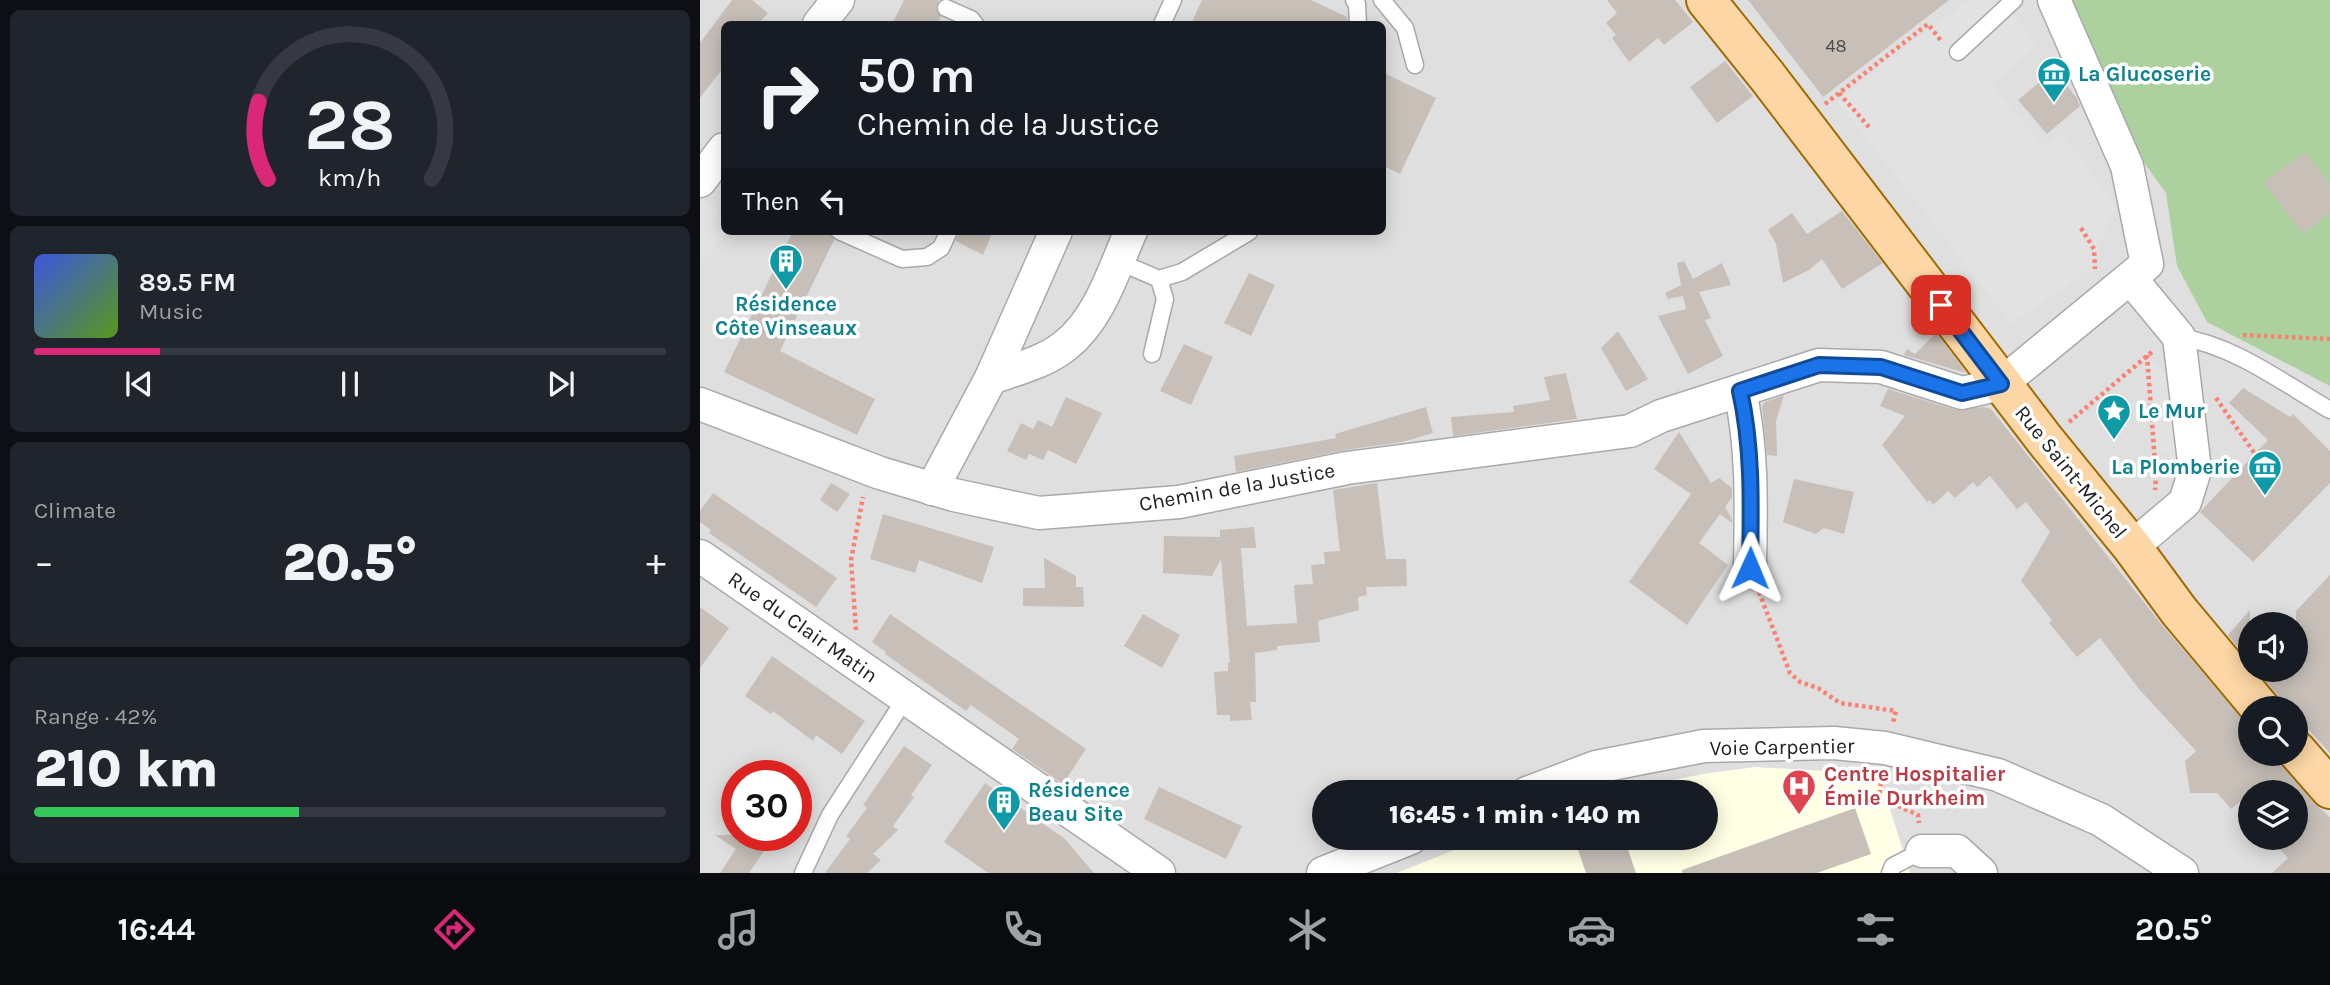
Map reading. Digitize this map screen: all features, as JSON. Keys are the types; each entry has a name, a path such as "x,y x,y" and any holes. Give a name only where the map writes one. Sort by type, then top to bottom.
{"main road":[{"name":"Rue Saint-Michel","path":"1706,0 2001,384 2132,547 2179,611 2250,696"},
{"path":"2308,764 2330,789"}],"street":[{"path":"821,21 838,0"},
{"path":"2001,384 2147,264 2127,166 2054,0"},
{"path":"932,489 991,378 1054,235"},
{"path":"991,378 1036,362 1066,345 1091,317 1129,235"},
{"path":"2131,279 2170,342 2195,470 2185,502 2132,547"},
{"name":"Chemin de la Justice","path":"700,404 874,471 932,489 1039,513 1179,502 1347,468 1630,431 1661,416 1819,365 1881,367 1962,393 2001,384"},
{"path":"1740,391 1747,423 1751,504 1750,568"},
{"name":"Rue du Clair Matin","path":"700,556 1159,873"},
{"name":"Voie Carpentier","path":"1562,780 1596,767 1704,746 1834,743 1885,748 1998,775 2101,820 2182,873"},
{"path":"1323,873 1381,850"},
{"path":"1922,851 1957,851 1981,873"}],"lane":[{"path":"1163,21 1173,0"},
{"path":"1354,0 1357,4 1357,21"},
{"path":"1382,0 1405,28 1415,65"},
{"path":"1951,49 2014,0"},
{"path":"946,8 973,21"},
{"path":"848,235 902,259 927,257 941,248 947,235"},
{"path":"1117,261 1159,279 1182,272 1244,235"},
{"path":"1153,354 1165,299 1159,279"},
{"path":"2170,342 2202,340 2245,360 2330,410"},
{"path":"803,873 830,815 905,699"},
{"path":"1890,873 1893,866 1922,851"}],"path":[{"path":"1831,99 1928,24 1951,49"},
{"path":"1839,93 1869,127"},
{"path":"2246,335 2330,339"},
{"path":"2061,429 2147,354 2170,342"},
{"path":"2145,498 2155,491 2156,477 2147,354"},
{"path":"848,657 856,642 851,560 862,502 874,471"},
{"path":"1750,568 1790,673 1800,682 1818,688 1840,703 1896,711 1885,748 1879,797 1918,815"}],"shaded area":[{"path":"700,0 2330,0 2330,873 700,873"},
{"path":"1969,0 2004,0 2036,45 1993,85 2044,147 2062,133 2116,206 2089,270 2012,324 1837,101"},
{"path":"700,197 721,213 721,235 726,235 700,266"},
{"path":"2150,360 2175,381 2181,469 2155,447"},
{"name":"Centre Hospitalier Émile Durkheim","path":"1755,767 1879,774 1910,873 1397,873 1454,850 1718,850 1718,780 1674,780"}],"green space":[{"path":"2066,0 2330,0 2330,386 2207,322 2177,266 2166,193 2140,157"}],"building":[{"path":"732,0 752,0 768,13 761,21 721,21 721,71 700,98 700,43"},
{"path":"904,0 939,0 936,8 941,17 939,21 894,21"},
{"path":"1202,0 1311,0 1347,17 1348,21 1192,21"},
{"path":"1607,0 1675,0 1693,22 1664,45 1658,38 1629,62 1612,38 1616,35 1606,23 1617,13"},
{"path":"1748,0 1949,0 1823,97"},
{"path":"1725,61 1753,96 1717,123 1690,87"},
{"path":"2054,70 2077,98 2080,106 2047,134 2018,100"},
{"path":"1386,74 1436,98 1400,174 1386,167"},
{"path":"2305,152 2330,185 2330,213 2303,234 2264,182"},
{"path":"1842,211 1883,263 1842,289 1822,259 1809,270 1783,283 1776,244 1768,230 1792,213 1807,234"},
{"name":"Résidence Côte Vinseaux","path":"791,235 831,235 834,240 780,351 875,399 857,435 724,372"},
{"path":"958,235 991,235 983,255 956,241"},
{"path":"1684,261 1693,279 1722,263 1731,285 1699,292 1711,318 1705,320 1723,356 1688,374 1658,316 1686,309 1683,296 1668,299 1665,293 1681,285 1677,263"},
{"path":"1249,273 1275,285 1251,336 1224,323"},
{"path":"1618,331 1648,379 1626,391 1601,348"},
{"path":"1936,333 1966,373 1904,355 1907,349 1915,354"},
{"path":"1184,344 1213,357 1191,405 1160,391"},
{"path":"1566,373 1577,419 1453,436 1451,417 1514,412 1513,406 1550,400 1544,377"},
{"name":"La Plomberie","path":"2243,388 2290,417 2293,414 2330,451 2330,483 2253,562 2200,512 2268,440 2229,403"},
{"path":"1888,389 1956,410 1984,407 1991,409 2162,625 2238,714 2238,766 2283,766 2295,780 2238,780 2238,803 2231,809 2217,793 2190,793 2185,761 2196,751 2139,689 2100,638 2077,657 2049,623 2052,620 2021,581 2050,532 2026,502 2017,509 1990,476 1977,487 1973,482 1955,498 1948,491 1933,505 1930,500 1927,502 1882,445 1905,416 1880,406"},
{"path":"1784,395 1776,421 1777,456 1767,455 1762,406 1765,402"},
{"path":"1066,397 1102,413 1076,464 1048,450 1043,460 1029,454 1026,460 1007,451 1021,423 1033,429 1038,420 1052,427"},
{"path":"1426,407 1433,433 1402,442 1345,450 1236,472 1234,456 1336,438 1335,434"},
{"path":"1679,432 1711,483 1719,478 1732,488 1732,497 1725,507 1732,523 1720,514 1699,543 1728,565 1687,625 1629,582 1691,494 1654,469"},
{"path":"1794,479 1854,492 1844,534 1824,528 1816,534 1783,522"},
{"path":"831,483 850,494 837,512 820,500"},
{"path":"1377,483 1386,559 1406,559 1407,586 1366,587 1367,595 1358,597 1359,610 1318,621 1320,642 1277,646 1277,650 1255,653 1256,702 1250,702 1252,720 1230,721 1230,715 1217,715 1214,672 1228,671 1228,662 1230,663 1221,559 1212,576 1163,573 1164,536 1220,537 1220,530 1254,527 1256,548 1241,548 1247,626 1297,623 1294,585 1313,584 1311,565 1325,564 1324,552 1340,551 1333,490"},
{"path":"713,493 837,578 816,607 709,533 711,530 700,522 700,511"},
{"path":"883,514 994,547 982,583 919,560 915,573 870,559"},
{"path":"1044,558 1076,576 1076,587 1083,587 1084,607 1023,606 1023,588 1045,588"},
{"path":"2330,575 2330,753 2308,729 2308,696 2278,696 2267,682 2308,682 2308,612 2296,611"},
{"path":"700,607 729,628 700,668"},
{"path":"890,614 1086,749 1063,784 1012,749 1019,739 971,705 966,711 872,642"},
{"path":"1143,614 1180,635 1162,668 1124,646"},
{"path":"2238,624 2238,647 2228,635"},
{"path":"772,656 865,721 842,754 816,735 813,741 773,711 771,714 745,696"},
{"path":"904,746 932,765 893,826 898,830 873,854 881,860 867,873 825,873 850,839 846,836 867,808 863,805"},
{"name":"Résidence Beau Site","path":"985,783 1065,839 1094,873 988,873 944,842"},
{"path":"1159,787 1242,826 1226,859 1144,819"},
{"path":"2308,796 2330,817 2330,873 2272,873 2288,858 2280,850 2308,850"},
{"path":"1855,808 1871,854 1817,873 1682,873 1682,870"},
{"path":"1578,850 1628,850 1636,873 1586,873"},
{"path":"735,851 764,851 749,873 720,873"}],"place":[{"name":"La Glucoserie","path":"2054,104"},
{"name":"Résidence Côte Vinseaux","path":"786,291"},
{"name":"Le Mur","path":"2114,441"},
{"name":"La Plomberie","path":"2265,497"},
{"name":"Centre Hospitalier Émile Durkheim","path":"1799,816"},
{"name":"Résidence Beau Site","path":"1004,832"}],"route":[{"path":"1750,568 1751,504 1747,423 1740,391 1819,365 1881,367 1962,393 2001,384 1941,305"}]}
